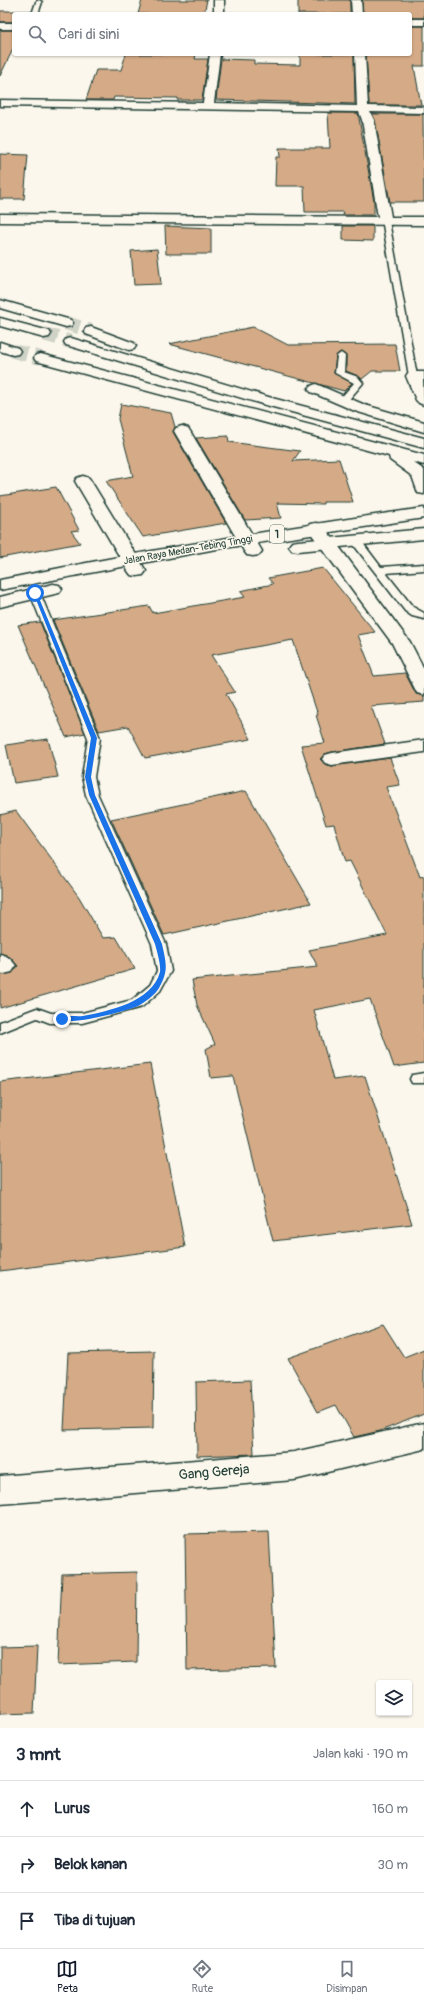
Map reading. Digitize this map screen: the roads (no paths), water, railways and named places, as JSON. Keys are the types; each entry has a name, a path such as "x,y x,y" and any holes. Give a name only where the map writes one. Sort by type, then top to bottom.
{"main road":[{"path":"219,0 220,12"},
{"path":"356,0 357,12"},
{"path":"412,22 424,22"},
{"path":"0,26 12,26"},
{"path":"208,107 215,56"},
{"path":"360,56 363,109 368,120 384,221"},
{"path":"0,102 424,110"},
{"path":"0,218 424,221"},
{"path":"0,304 66,323"},
{"path":"0,322 44,334"},
{"path":"91,331 267,401"},
{"path":"71,342 267,401 424,443"},
{"path":"41,358 424,460"},
{"path":"419,376 424,400"},
{"path":"316,389 360,408 424,427"},
{"path":"182,431 249,546"},
{"path":"375,520 401,511 424,490 419,474 408,464 382,448"},
{"path":"83,481 133,565"},
{"name":"Jalan Raya Medan-Tebing Tinggi","path":"0,585 82,568 133,565 321,535 375,520 424,513"},
{"name":"Jalan Raya Medan-Tebing Tinggi","path":"321,535 355,540 424,534"},
{"path":"321,535 401,642 424,689"},
{"name":"Jalan Raya Medan-Tebing Tinggi","path":"0,602 133,565"},
{"path":"332,759 424,746"},
{"name":"Gang Gereja","path":"0,1490 294,1466 424,1436"}],"lane":[{"path":"36,12 39,2"},
{"path":"384,221 419,376"},
{"path":"341,356 339,373 355,379 359,383 343,401"},
{"path":"355,540 409,609 416,614 424,616"},
{"path":"379,570 424,567"},
{"path":"0,1028 37,1013 50,1018 82,1018 137,1004 156,988 164,971 159,944 92,795 88,777 94,738 35,593"}],"tunnel":[{"path":"66,323 91,331"},
{"path":"44,334 71,342"},
{"path":"13,351 41,358"}]}
